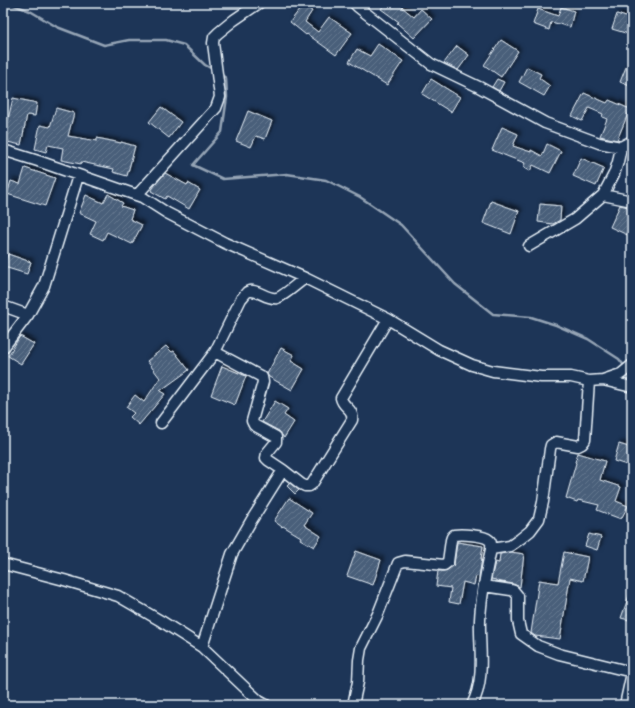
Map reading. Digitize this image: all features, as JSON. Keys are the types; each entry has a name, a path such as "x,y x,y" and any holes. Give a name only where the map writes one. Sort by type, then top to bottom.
{"street":[{"path":"137,195 216,108 220,97 213,43 214,37 234,20 259,3"},
{"path":"354,3 431,64 479,87 545,123 598,143 621,147 632,141"},
{"path":"529,246 575,219 603,195 614,174 621,147"},
{"path":"3,150 142,197 167,213 225,243 305,278 388,318 439,350 472,365 494,371 541,377 571,377 589,381 603,380 621,374 632,366"},
{"path":"3,348 28,315 44,286 78,176"},
{"path":"603,195 632,201"},
{"path":"161,423 215,352 241,299 247,292 253,291 268,298 274,299 280,297 305,278"},
{"path":"3,306 28,315"},
{"path":"215,352 262,377 263,382 252,421 254,425 276,437 276,442 267,453 266,458 305,486 309,486 312,484 352,420 351,411 342,402 341,398 388,318"},
{"path":"603,380 632,387"},
{"path":"491,549 510,546 530,531 539,519 543,502 551,445 556,442 578,446 585,440 589,381"},
{"path":"202,647 232,554 283,470"},
{"path":"353,705 358,682 359,660 362,648 378,614 398,563 405,561 444,565 448,562 451,540 454,535 484,537 490,540 491,543 480,618 482,663 481,678 472,705"},
{"path":"3,564 118,596 202,647 259,701 266,705"},
{"path":"484,586 511,590 516,593 518,596 518,621 521,634 538,646 559,654 632,673 625,705"}],"building":[{"path":"385,3 406,3 402,7 414,17 421,9 432,19 414,38 397,23 399,22 381,9"},
{"path":"303,5 312,11 305,22 318,32 329,17 352,33 336,55 307,34 306,35 290,22"},
{"path":"561,7 574,11 570,27 551,22 549,30 533,24 538,9 558,16"},
{"path":"617,14 632,19 632,35 612,29"},
{"path":"501,40 518,51 501,77 484,65"},
{"path":"378,44 403,61 387,85 349,62 357,49 370,56"},
{"path":"457,46 469,55 458,70 444,63"},
{"path":"527,67 541,74 539,78 550,86 544,96 519,82"},
{"path":"626,67 632,69 632,87 620,82"},
{"path":"431,79 460,97 451,112 422,94"},
{"path":"497,79 504,82 499,91 492,87"},
{"path":"584,93 607,103 609,100 630,109 617,140 600,136 607,119 602,117 603,114 589,108 582,121 572,116"},
{"path":"13,98 37,103 35,116 27,115 21,145 3,141"},
{"path":"161,107 181,122 169,138 149,122"},
{"path":"56,108 74,113 68,136 97,141 97,138 135,146 127,176 113,172 114,169 81,162 81,164 61,160 63,148 48,145 46,152 35,149 40,125 50,127"},
{"path":"248,111 272,121 265,139 256,136 251,147 236,141"},
{"path":"502,127 518,134 513,146 531,152 531,150 542,156 547,144 561,151 550,173 533,165 530,171 523,167 525,163 492,150"},
{"path":"581,158 604,168 596,186 573,176"},
{"path":"25,168 55,178 45,206 7,194 11,181 20,184"},
{"path":"165,173 200,190 189,209 167,196 165,199 151,191"},
{"path":"108,194 123,203 121,206 133,210 130,219 142,225 132,244 107,232 103,240 90,234 96,221 79,213 86,195 103,203"},
{"path":"491,201 519,211 511,234 483,223"},
{"path":"540,204 561,206 560,220 553,224 538,222"},
{"path":"620,205 632,208 632,237 610,227"},
{"path":"8,254 31,262 27,274 4,267"},
{"path":"20,336 34,344 21,364 8,356"},
{"path":"166,346 172,352 174,351 189,370 160,391 165,394 139,425 130,417 134,413 126,407 135,395 144,402 160,378 147,361"},
{"path":"281,348 294,355 291,361 304,369 292,390 269,377 267,374"},
{"path":"222,366 246,376 235,405 211,395"},
{"path":"275,401 288,409 284,415 294,422 284,438 279,431 262,422"},
{"path":"619,444 632,448 632,459 630,466 614,461"},
{"path":"578,453 605,461 600,480 621,487 616,501 628,506 621,519 597,510 599,505 578,500 577,502 566,498"},
{"path":"290,483 299,490 295,494 287,486"},
{"path":"289,498 312,513 304,525 321,536 314,547 300,539 301,537 274,521"},
{"path":"589,534 601,537 597,550 585,546"},
{"path":"457,542 483,546 479,577 476,576 474,585 463,582 459,604 449,602 451,588 436,586 438,571 447,570 454,565"},
{"path":"356,551 381,560 373,585 347,576"},
{"path":"511,552 524,554 520,587 491,579 495,562 499,563 500,554"},
{"path":"564,552 588,557 583,581 570,578 560,639 535,636 531,633 539,580 558,583"},
{"path":"631,590 632,612 629,620 621,618"}],"waterway":[{"path":"9,3 30,11 57,27 104,45 129,40 166,40 184,45 205,65 214,70"},
{"path":"220,74 226,78 227,97 222,132 193,165 223,179 287,174 326,180 360,197 401,225 455,284 493,314 531,317 556,325 588,339 619,359 625,367"}]}
